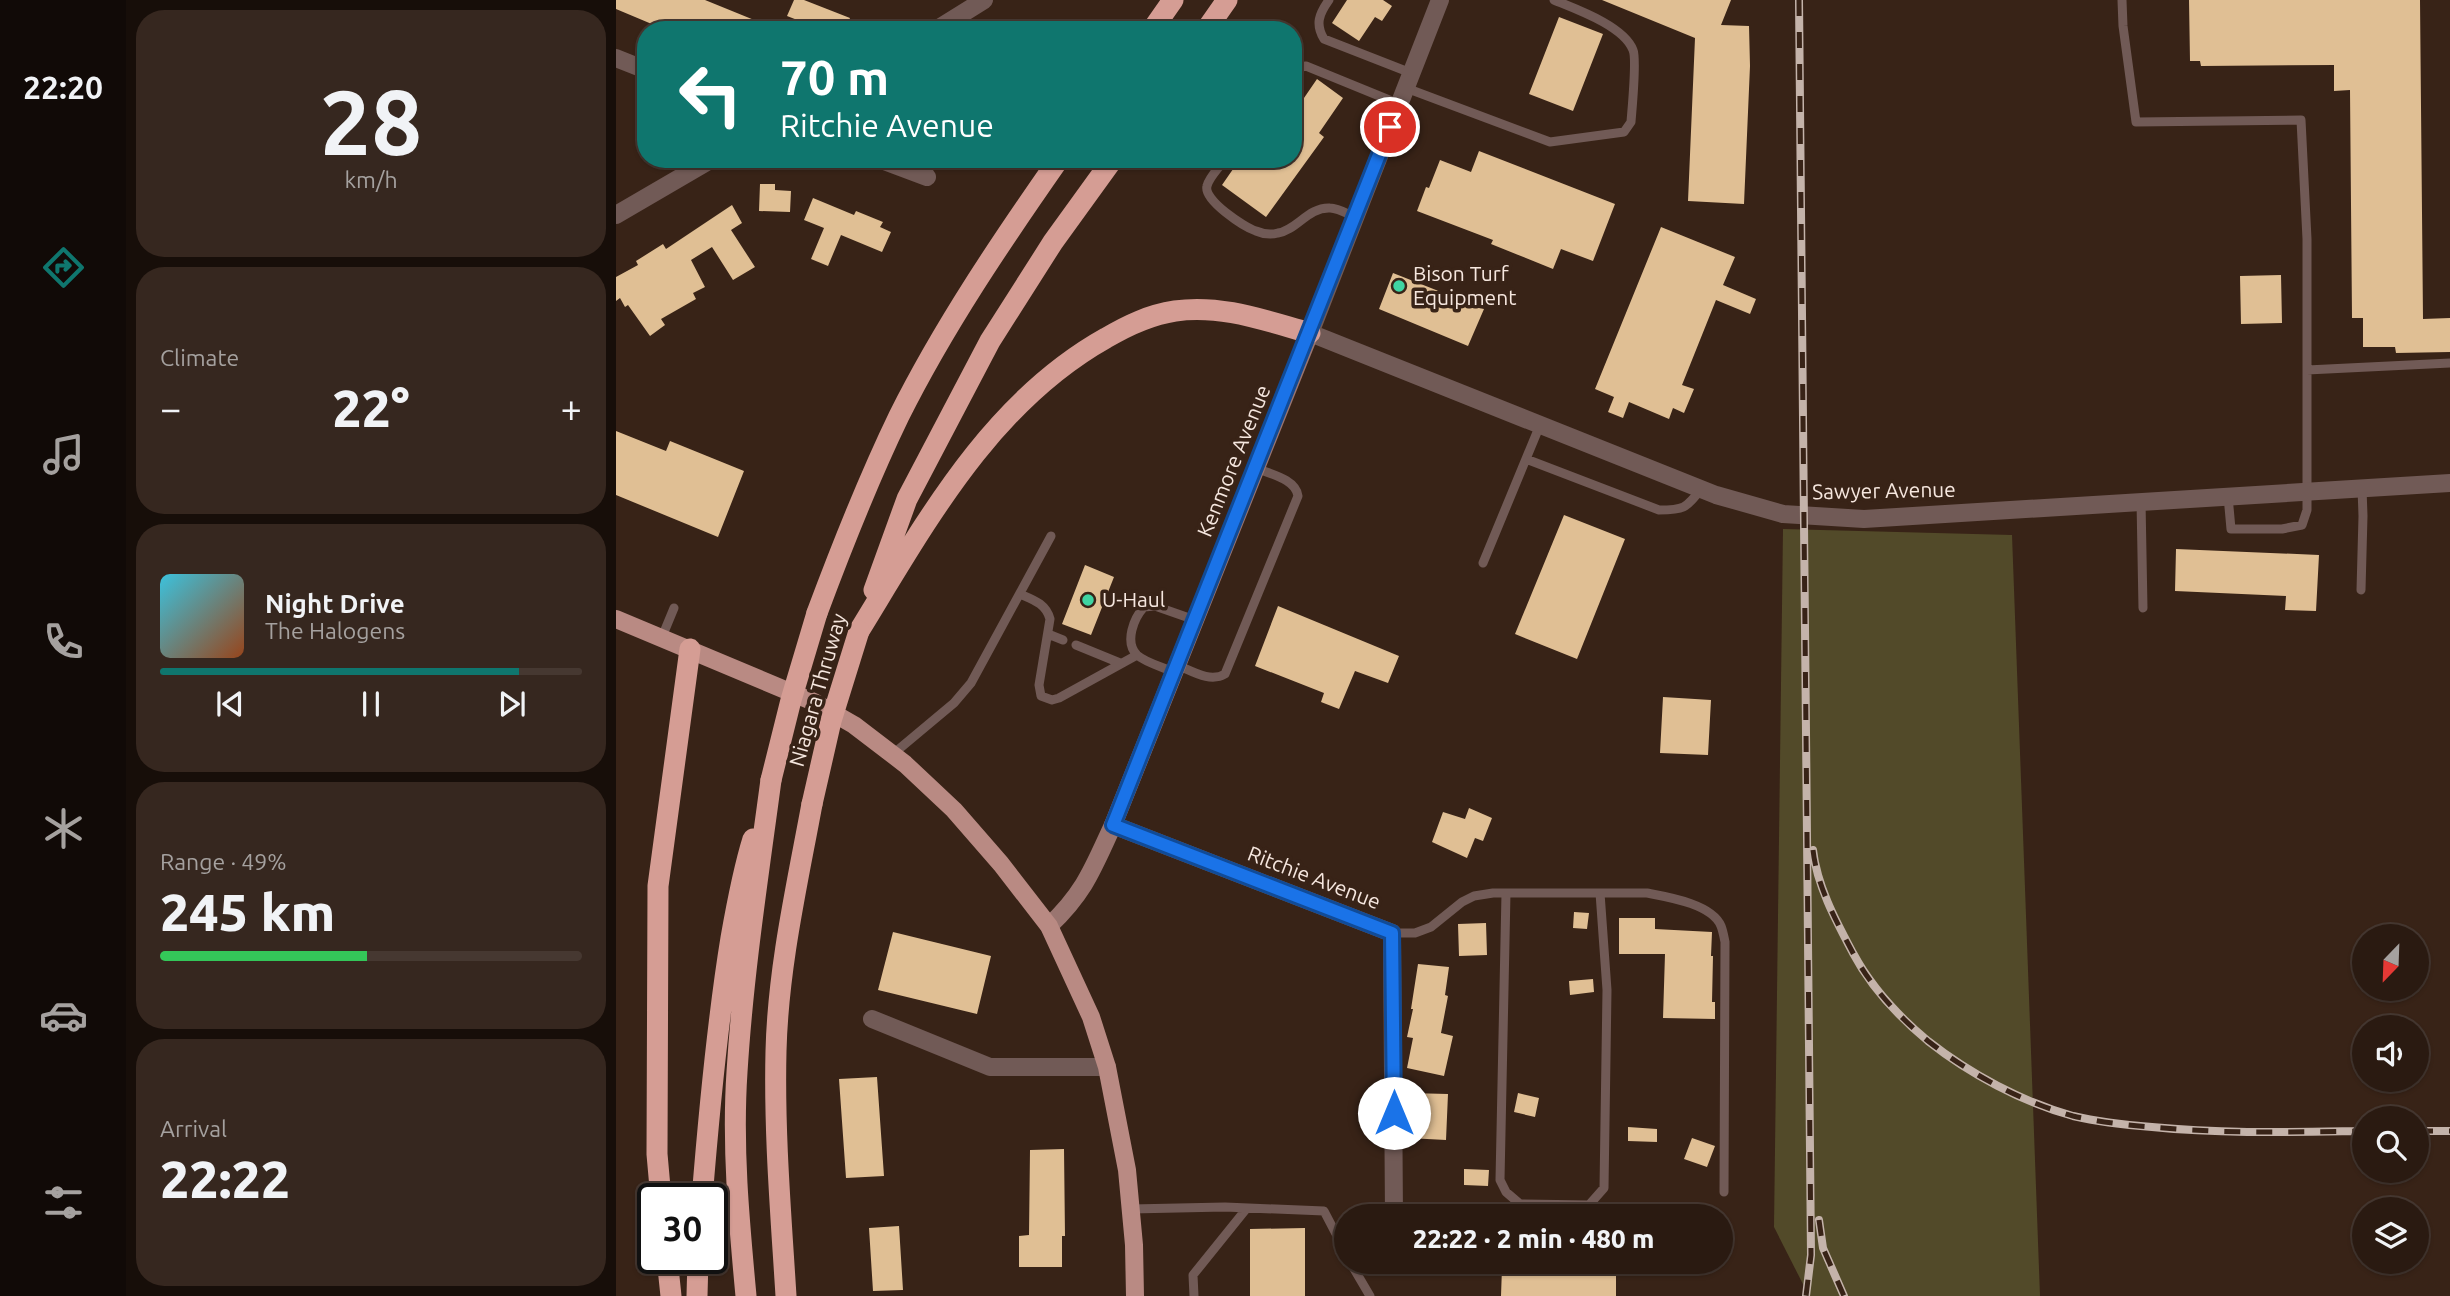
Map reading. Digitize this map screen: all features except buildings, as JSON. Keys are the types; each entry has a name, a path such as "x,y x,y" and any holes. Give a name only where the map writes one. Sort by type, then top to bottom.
{"highway":[{"path":"1158,21 1173,0"},
{"path":"1212,21 1227,0"},
{"name":"Niagara Thruway","path":"746,1296 736,1182 737,1073 750,937 771,780 790,700 817,613 861,498 900,415 971,288 1053,168"},
{"name":"Niagara Thruway","path":"786,1296 777,1158 776,1049 786,944 812,804 831,721 859,631 907,499 990,341 1053,242 1106,168"},
{"path":"859,631 932,513 979,446 1039,384 1088,348 1139,320 1176,310 1233,311 1310,333"},
{"path":"660,1183 657,1154 658,886 690,649"},
{"path":"703,1183 708,1116 724,983 743,870 771,780"},
{"path":"669,1274 671,1296"},
{"path":"697,1296 698,1274"}],"main road":[{"name":"Kenmore Avenue","path":"1049,926 1071,905 1085,886 1113,825 1310,333"},
{"path":"616,619 814,702 854,725 929,785 969,825 1049,926 1091,1017 1107,1067 1122,1136 1131,1209 1135,1296"}],"street":[{"path":"950,21 984,0"},
{"name":"Kenmore Avenue","path":"1310,333 1440,0"},
{"path":"616,58 637,66"},
{"path":"616,215 697,168"},
{"path":"903,168 927,177"},
{"name":"Sawyer Avenue","path":"1310,333 1701,489 1783,514 1864,519 2450,483"},
{"name":"Ritchie Avenue","path":"1113,825 1392,933 1394,1204"},
{"path":"872,1019 990,1067 1107,1067"}],"lane":[{"path":"1329,0 1318,21 1324,39 1405,89"},
{"path":"1302,67 1405,89 1549,142 1624,132 1631,122 1634,51 1623,36 1591,16 1554,0"},
{"path":"2122,0 2136,122 2301,120 2307,239 2307,510 2302,525 2282,529 2231,529 2228,496"},
{"path":"1219,168 1207,185 1207,193 1212,201 1252,230 1263,234 1279,233 1312,212 1330,208 1355,217"},
{"path":"2307,370 2450,363"},
{"path":"1483,563 1540,425"},
{"path":"1526,459 1659,510 1677,510 1689,506 1701,489"},
{"path":"1195,620 1154,606 1144,607 1131,632 1131,645 1137,655 1176,668 1210,678 1225,674 1298,496 1297,489 1292,484 1256,468"},
{"path":"2361,590 2362,488"},
{"path":"2141,501 2143,608"},
{"path":"893,754 954,702 971,683 1051,536"},
{"path":"1020,594 1040,603 1047,609 1050,619 1039,685 1041,696 1045,699 1059,698 1137,655"},
{"path":"662,637 674,608"},
{"path":"1048,634 1063,640"},
{"path":"1076,645 1120,663"},
{"path":"1392,933 1415,933 1431,927 1462,902 1474,896 1506,893 1647,893 1672,898 1706,911 1721,924 1725,942 1724,1192"},
{"path":"1506,893 1500,1180 1506,1192 1520,1204 1589,1205 1604,1188 1607,990 1600,893"},
{"path":"1131,1209 1247,1208 1324,1211 1334,1230"},
{"path":"1194,1296 1193,1275 1247,1208"},
{"path":"1357,1274 1370,1296"}],"shaded area":[{"path":"1783,529 2012,535 2040,1296 1809,1296 1774,1227"}],"railway":[{"path":"1799,0 1811,1255 1806,1296"},
{"path":"1813,850 1823,890 1834,916 1860,966 1877,989 1928,1041 1997,1086 2054,1110 2112,1123 2232,1132 2352,1131"},
{"path":"2429,1131 2450,1131"},
{"path":"1819,1220 1823,1248 1844,1296"}],"place":[{"name":"Bison Turf Equipment","path":"1399,286"},
{"name":"U-Haul","path":"1088,600"}],"route":[{"path":"1390,127 1113,825 1392,933 1394,1113"}]}
